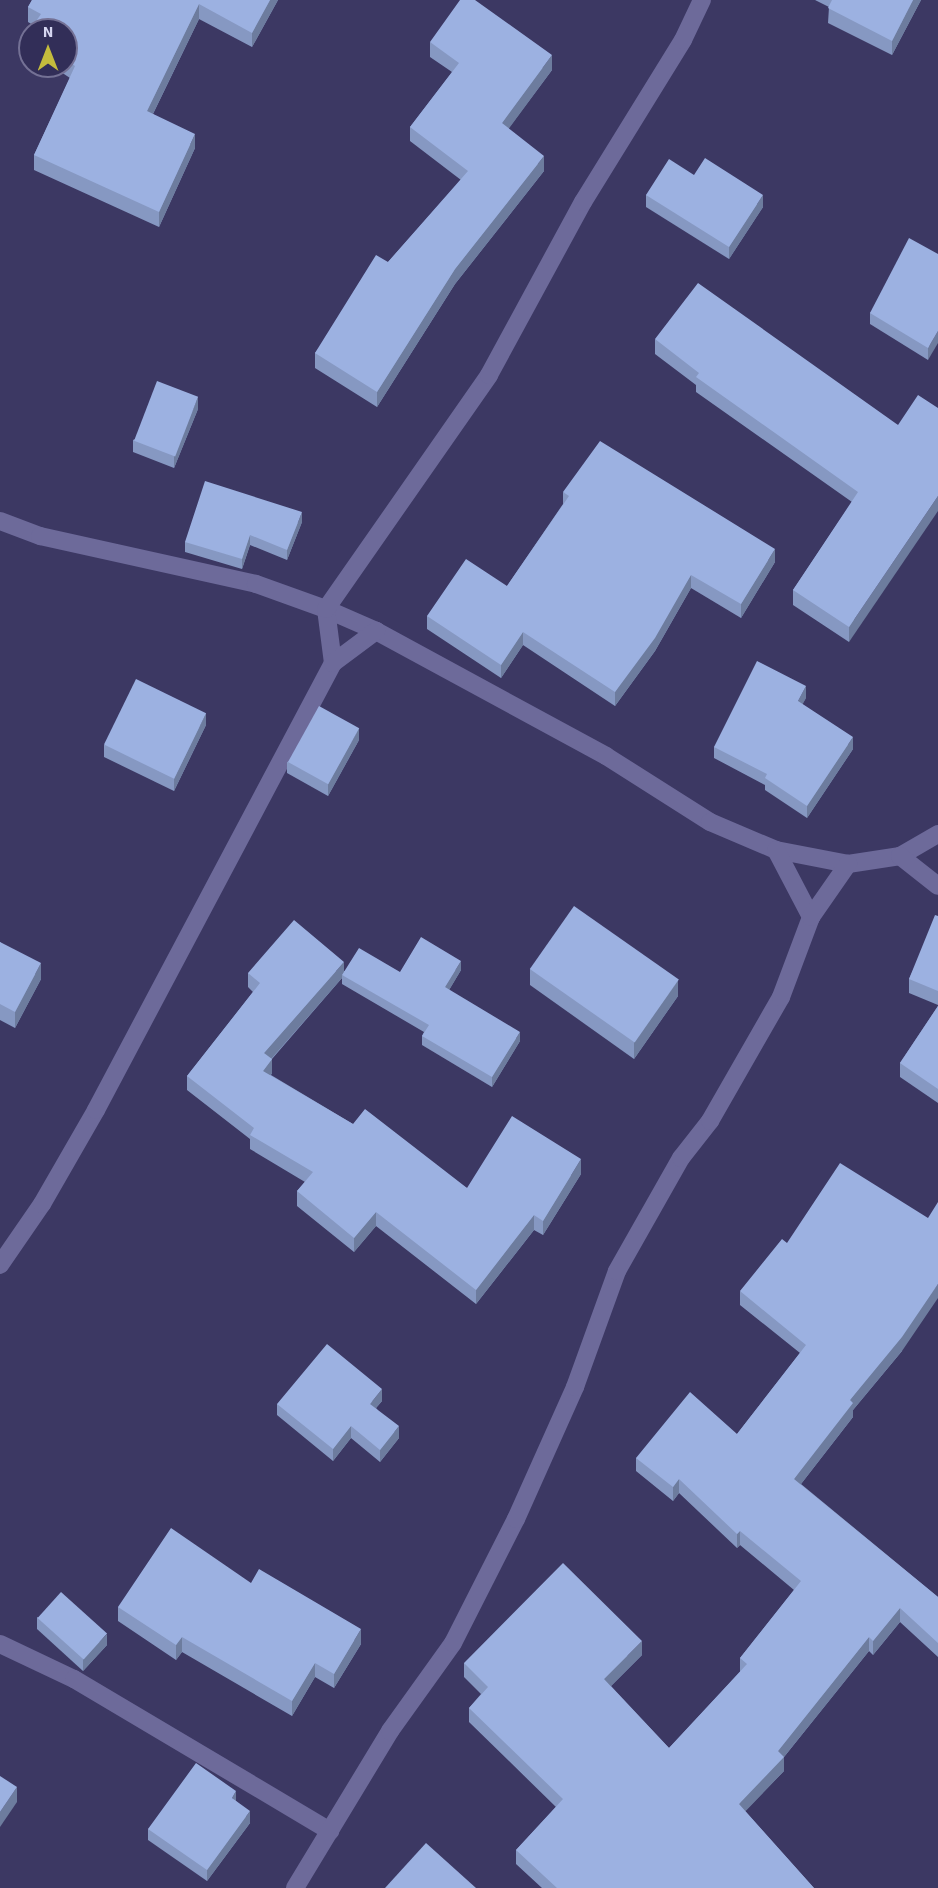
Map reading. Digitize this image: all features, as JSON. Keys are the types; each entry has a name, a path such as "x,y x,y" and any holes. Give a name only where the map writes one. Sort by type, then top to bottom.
{"street":[{"path":"333,663 326,609 489,375 584,202 683,40 702,0"},
{"path":"0,521 40,536 256,585 326,609 376,631 606,756 710,822 776,850 848,864 900,856 938,834"},
{"path":"0,1264 42,1204 96,1110 333,663 376,631"},
{"path":"776,850 811,917"},
{"path":"900,856 938,886"},
{"path":"295,1888 390,1731 453,1643 516,1519 575,1387 616,1271 675,1167 710,1121 782,997 811,917 848,864"},
{"path":"0,1644 74,1679 330,1831"}],"building":[{"path":"32,0 270,0 252,33 199,4 147,111 195,134 159,212 34,155 69,78 78,78 78,18 38,18 41,14 28,7"},
{"path":"460,0 475,0 552,55 502,123 544,156 455,269 377,392 315,353 376,255 388,262 468,171 410,127 459,63 430,42"},
{"path":"832,0 913,0 892,41 828,8"},
{"path":"705,158 763,195 729,247 646,195 669,159 694,175"},
{"path":"909,238 938,254 938,331 928,348 870,313"},
{"path":"698,283 898,425 918,395 938,408 938,496 849,627 793,590 858,492 696,377 699,373 655,339"},
{"path":"157,381 198,397 175,457 134,441"},
{"path":"600,441 775,549 741,604 691,575 655,638 615,692 523,632 501,665 427,616 466,559 507,586 569,496 563,492"},
{"path":"205,481 302,512 287,550 250,535 242,559 185,542"},
{"path":"757,661 806,686 798,701 853,737 807,806 765,778 767,774 714,747"},
{"path":"136,679 206,713 174,779 104,745"},
{"path":"319,706 359,728 328,784 288,762"},
{"path":"574,906 679,979 635,1042 530,969"},
{"path":"935,915 938,916 938,991 909,979"},
{"path":"294,920 344,962 264,1053 272,1059 263,1071 353,1124 365,1109 467,1188 512,1116 581,1159 543,1221 534,1215 476,1290 376,1212 354,1238 297,1191 313,1172 250,1135 254,1128 187,1076 260,983 248,973"},
{"path":"421,937 461,961 445,987 520,1032 492,1077 422,1036 429,1025 342,975 359,948 400,972"},
{"path":"0,942 41,963 15,1012 0,1004"},
{"path":"938,1006 938,1089 900,1063"},
{"path":"840,1163 928,1218 938,1202 938,1284 902,1337 850,1400 853,1403 794,1479 938,1597 938,1643 900,1608 873,1641 869,1637 778,1751 784,1757 739,1804 814,1888 557,1888 516,1850 563,1799 469,1708 488,1687 464,1663 563,1563 642,1641 604,1679 669,1748 747,1664 740,1658 801,1581 740,1531 737,1534 679,1479 673,1487 636,1458 690,1392 737,1434 806,1345 740,1291 782,1239 787,1243"},
{"path":"327,1344 382,1389 370,1404 399,1426 380,1450 351,1426 333,1449 277,1404"},
{"path":"171,1528 251,1583 259,1569 361,1629 334,1674 315,1663 292,1701 182,1637 176,1645 118,1607"},
{"path":"61,1592 107,1633 84,1659 38,1618"},
{"path":"196,1763 236,1791 232,1798 250,1811 207,1870 148,1829"},
{"path":"0,1776 17,1787 0,1812"},
{"path":"426,1843 476,1888 385,1888"}]}
